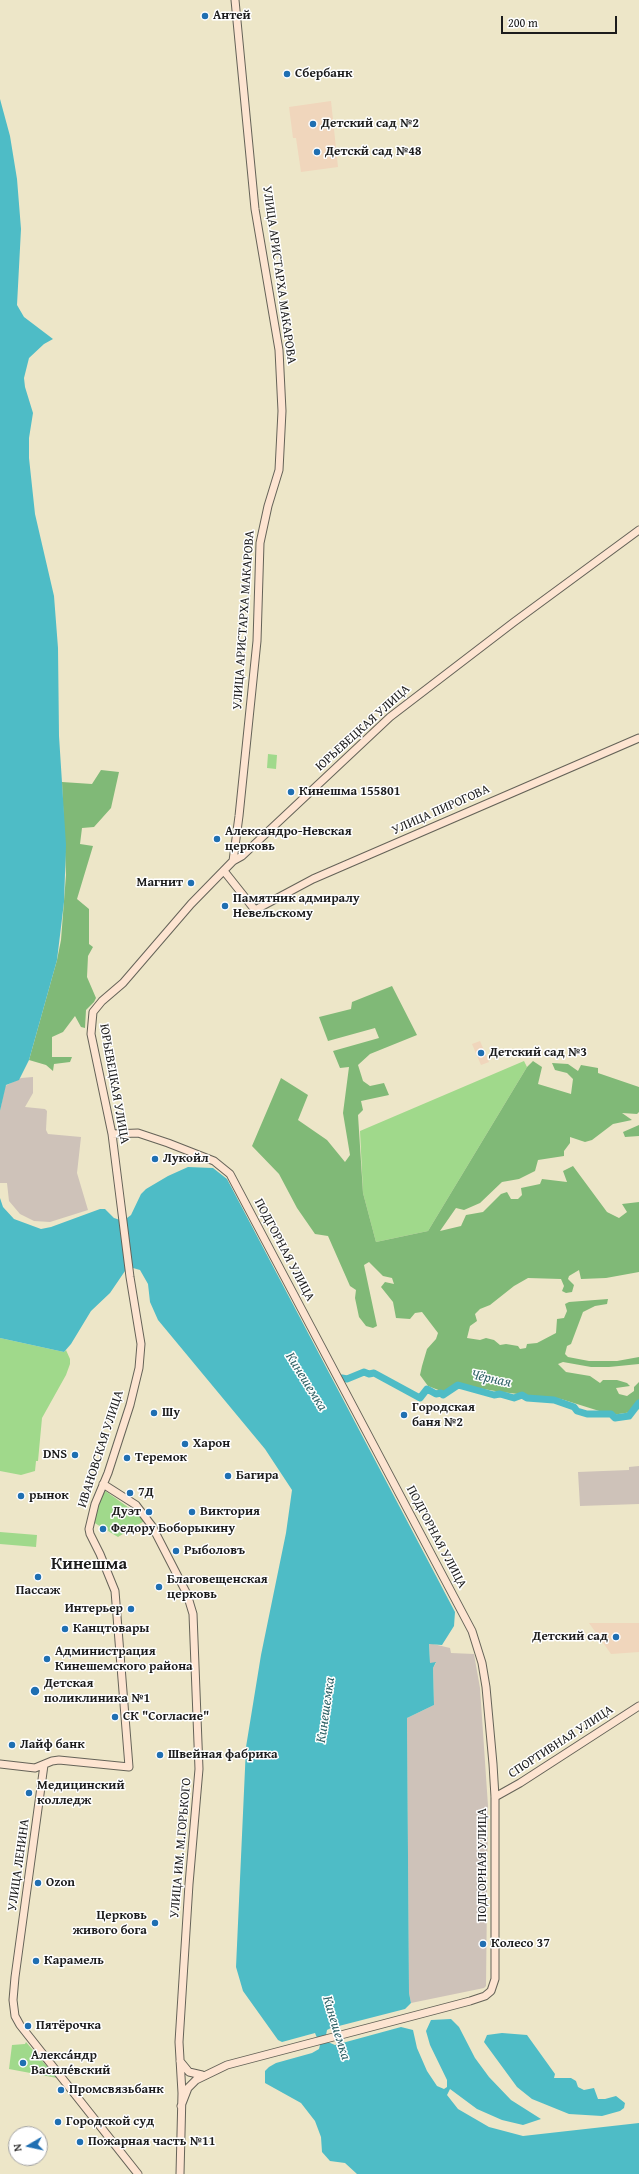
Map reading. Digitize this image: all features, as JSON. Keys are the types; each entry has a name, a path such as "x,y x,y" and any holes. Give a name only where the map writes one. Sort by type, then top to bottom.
{"street":[{"name":"УЛИЦА АРИСТАРХА МАКАРОВА","path":"233,862 257,641 260,542 268,506 279,470 282,411 279,350 255,209 235,0"},
{"name":"ЮРЬЕВЕЦКАЯ УЛИЦА","path":"130,1277 112,1134 90,1034 92,1012 102,1001 123,983 191,904 233,862 242,856 406,703 639,530"},
{"name":"УЛИЦА ПИРОГОВА","path":"224,871 255,910 313,878 639,738"},
{"name":"ПОДГОРНАЯ УЛИЦА","path":"112,1134 138,1133 168,1143 214,1161 230,1174 472,1631 482,1663 486,1687 495,1796 495,1978 493,1988 489,1994 480,1998 227,2065 202,2075"},
{"name":"ИВАНОВСКАЯ УЛИЦА","path":"44,1765 52,1761 59,1760 129,1767 115,1590 90,1534 91,1519 130,1405 141,1357 140,1333 130,1277"},
{"name":"УЛИЦА ИМ. М.ГОРЬКОГО","path":"103,1484 136,1506 152,1526 186,1594 193,1614 199,1769 189,1884 179,2059 181,2106 180,2174"},
{"name":"СПОРТИВНАЯ УЛИЦА","path":"495,1796 524,1780 639,1706"},
{"path":"0,1764 35,1768 44,1765"},
{"name":"УЛИЦА ЛЕНИНА","path":"44,1765 15,1977 13,2000 15,2016 20,2025 138,2174"},
{"path":"179,2059 186,2070 202,2075 188,2088 181,2106"}],"shaded area":[{"path":"331,101 338,167 301,172 296,138 293,138 289,107"},
{"name":"Детский сад №3","path":"480,1041 489,1062 481,1065 472,1044"},
{"path":"33,1077 33,1093 25,1107 45,1109 47,1111 46,1130 48,1134 81,1137 77,1173 88,1210 50,1222 34,1221 20,1214 9,1201 7,1183 0,1183 0,1111 5,1086 21,1078"},
{"path":"639,1466 639,1504 580,1506 578,1472 629,1470 629,1467"},
{"name":"Детский сад","path":"589,1623 639,1623 639,1652 611,1654"},
{"path":"429,1643 450,1648 451,1653 474,1654 480,1688 488,1806 486,1986 484,1988 411,2003 409,1993 407,1718 434,1705 433,1668 436,1663 430,1663"}],"green space":[{"path":"268,754 277,755 276,769 267,768"},
{"path":"101,770 119,772 111,808 94,827 82,828 80,844 93,846 77,899 89,909 89,944 93,947 88,956 87,977 96,998 86,1010 85,1028 81,1027 75,1016 63,1032 52,1037 52,1057 72,1057 70,1062 54,1064 53,1071 46,1065 29,1060 57,960 61,940 66,875 62,782 92,784"},
{"path":"392,986 417,1035 370,1054 358,1065 363,1081 370,1086 384,1083 389,1095 361,1101 363,1110 358,1115 363,1193 376,1242 428,1231 527,1067 533,1061 542,1067 538,1084 571,1094 573,1079 567,1073 555,1070 552,1063 568,1064 578,1071 581,1065 598,1068 598,1073 639,1087 639,1112 637,1114 622,1113 632,1120 613,1124 592,1140 585,1142 570,1137 570,1143 564,1151 564,1156 538,1160 535,1171 519,1179 502,1182 480,1203 464,1210 456,1208 440,1231 461,1226 466,1215 483,1212 501,1194 507,1192 511,1199 518,1199 522,1195 521,1188 540,1184 542,1179 567,1182 563,1171 573,1166 607,1212 619,1218 627,1212 622,1204 639,1202 639,1272 606,1278 581,1279 579,1270 569,1276 568,1279 574,1285 572,1292 566,1293 562,1291 564,1286 561,1279 528,1278 514,1286 490,1305 480,1309 475,1314 477,1321 470,1326 467,1338 480,1340 486,1338 494,1340 500,1345 506,1344 518,1346 520,1349 526,1348 527,1344 537,1343 556,1333 557,1319 564,1318 567,1311 565,1304 569,1302 608,1299 607,1304 595,1306 583,1312 571,1344 567,1346 565,1354 568,1357 589,1361 617,1361 639,1357 639,1364 591,1367 563,1362 558,1364 566,1372 590,1376 600,1383 603,1380 617,1380 627,1383 630,1386 616,1388 619,1394 627,1396 634,1391 634,1387 639,1382 639,1409 632,1412 612,1415 561,1399 501,1392 460,1385 453,1391 441,1391 428,1386 420,1375 427,1349 436,1339 438,1333 422,1312 415,1313 410,1319 396,1318 393,1302 381,1287 385,1282 394,1284 392,1278 383,1276 369,1262 364,1265 377,1326 373,1328 366,1326 359,1317 355,1298 356,1290 350,1286 328,1236 315,1234 297,1208 279,1174 252,1146 281,1078 308,1095 298,1120 327,1140 345,1162 350,1155 343,1113 349,1067 340,1068 333,1051 379,1038 375,1028 328,1041 319,1017 351,1009 352,1002"},
{"path":"524,1061 527,1067 428,1231 376,1242 363,1193 360,1131"},
{"path":"639,1125 639,1136 625,1137 623,1132"},
{"path":"0,1338 64,1352 66,1350 70,1359 70,1364 66,1375 42,1418 38,1461 36,1461 35,1471 21,1475 0,1471"},
{"path":"104,1490 146,1520 118,1537 93,1522"},
{"path":"0,1532 37,1535 36,1547 0,1544"},
{"path":"26,2042 57,2078 9,2069 12,2045 25,2044"}],"water":[{"path":"0,99 10,136 17,179 21,229 17,305 24,317 53,339 44,344 29,358 24,378 25,387 33,413 29,438 29,458 35,514 54,596 58,648 59,736 66,845 64,902 57,960 29,1060 19,1080 6,1085 0,1111"},
{"name":"Кинешемка","path":"188,1167 213,1168 227,1179 455,1612 454,1626 442,1645 429,1644 430,1663 436,1662 433,1668 434,1705 407,1718 409,1993 411,2003 405,2009 331,2028 327,2030 326,2035 328,2042 335,2045 401,2027 413,2030 417,2048 427,2071 437,2086 444,2089 447,2087 447,2080 430,2045 426,2031 431,2020 451,2019 459,2027 475,2058 489,2077 511,2100 541,2119 523,2125 502,2120 477,2109 450,2089 447,2095 458,2109 489,2127 523,2136 639,2123 639,2174 357,2174 345,2163 330,2161 322,2152 321,2137 315,2121 301,2103 265,2083 265,2071 269,2067 276,2063 312,2053 319,2049 320,2045 315,2033 282,2042 278,2040 243,1991 236,1967 246,1747 261,1655 286,1533 292,1490 265,1449 158,1320 150,1302 148,1284 140,1270 133,1268 125,1271 110,1293 91,1311 71,1344 64,1352 0,1338 0,1198 3,1207 14,1219 41,1229 51,1227 100,1209 105,1209 114,1218 123,1221 131,1215 141,1194 146,1189 168,1176"},
{"path":"502,2033 527,2035 555,2074 554,2078 571,2078 576,2081 578,2087 584,2090 594,2088 598,2099 616,2096 625,2103 624,2108 620,2111 602,2116 569,2114 532,2099 517,2087 484,2042 487,2035"}],"waterway":[{"name":"Чёрная","path":"342,1378 347,1379 364,1372 369,1374 374,1373 420,1398 427,1389 436,1394 441,1393 443,1395 458,1385 494,1395 500,1394 514,1398 522,1395 527,1398 554,1400 574,1407 577,1411 587,1414 611,1414 615,1418 629,1416 639,1403"}],"place":[{"name":"Антей","path":"205,16"},
{"name":"Сбербанк","path":"287,74"},
{"name":"Детский сад №2","path":"313,124"},
{"name":"Детскй сад №48","path":"317,152"},
{"name":"Кинешма 155801","path":"291,792"},
{"name":"Александро-Невская церковь","path":"217,839"},
{"name":"Магнит","path":"191,883"},
{"name":"Памятник адмиралу Невельскому","path":"225,906"},
{"name":"Детский сад №3","path":"481,1053"},
{"name":"Лукойл","path":"155,1159"},
{"name":"Шу","path":"154,1413"},
{"name":"Городская баня №2","path":"404,1415"},
{"name":"Харон","path":"185,1444"},
{"name":"DNS","path":"75,1455"},
{"name":"Теремок","path":"127,1458"},
{"name":"Багира","path":"228,1476"},
{"name":"7Д","path":"130,1493"},
{"name":"рынок","path":"21,1496"},
{"name":"Дуэт","path":"149,1512"},
{"name":"Виктория","path":"192,1512"},
{"name":"Федору Боборыкину","path":"103,1529"},
{"name":"Рыболовъ","path":"176,1551"},
{"name":"Пассаж","path":"38,1577"},
{"name":"Благовещенская церковь","path":"159,1587"},
{"name":"Интерьер","path":"131,1609"},
{"name":"Канцтовары","path":"65,1629"},
{"name":"Детский сад","path":"616,1637"},
{"name":"Администрация Кинешемского района","path":"47,1659"},
{"name":"Детская поликлиника №1","path":"35,1691"},
{"name":"СК \"Согласие\"","path":"115,1717"},
{"name":"Лайф банк","path":"12,1745"},
{"name":"Швейная фабрика","path":"160,1755"},
{"name":"Медицинский колледж","path":"29,1793"},
{"name":"Ozon","path":"38,1883"},
{"name":"Церковь живого бога","path":"155,1923"},
{"name":"Колесо 37","path":"483,1944"},
{"name":"Карамель","path":"36,1961"},
{"name":"Пятёрочка","path":"28,2026"},
{"name":"Алекса́ндр Василе́вский","path":"23,2063"},
{"name":"Промсвязьбанк","path":"61,2090"},
{"name":"Городской суд","path":"58,2122"},
{"name":"Пожарная часть №11","path":"80,2142"}],"district":[{"name":"Кинешма","path":"89,1565"}]}
